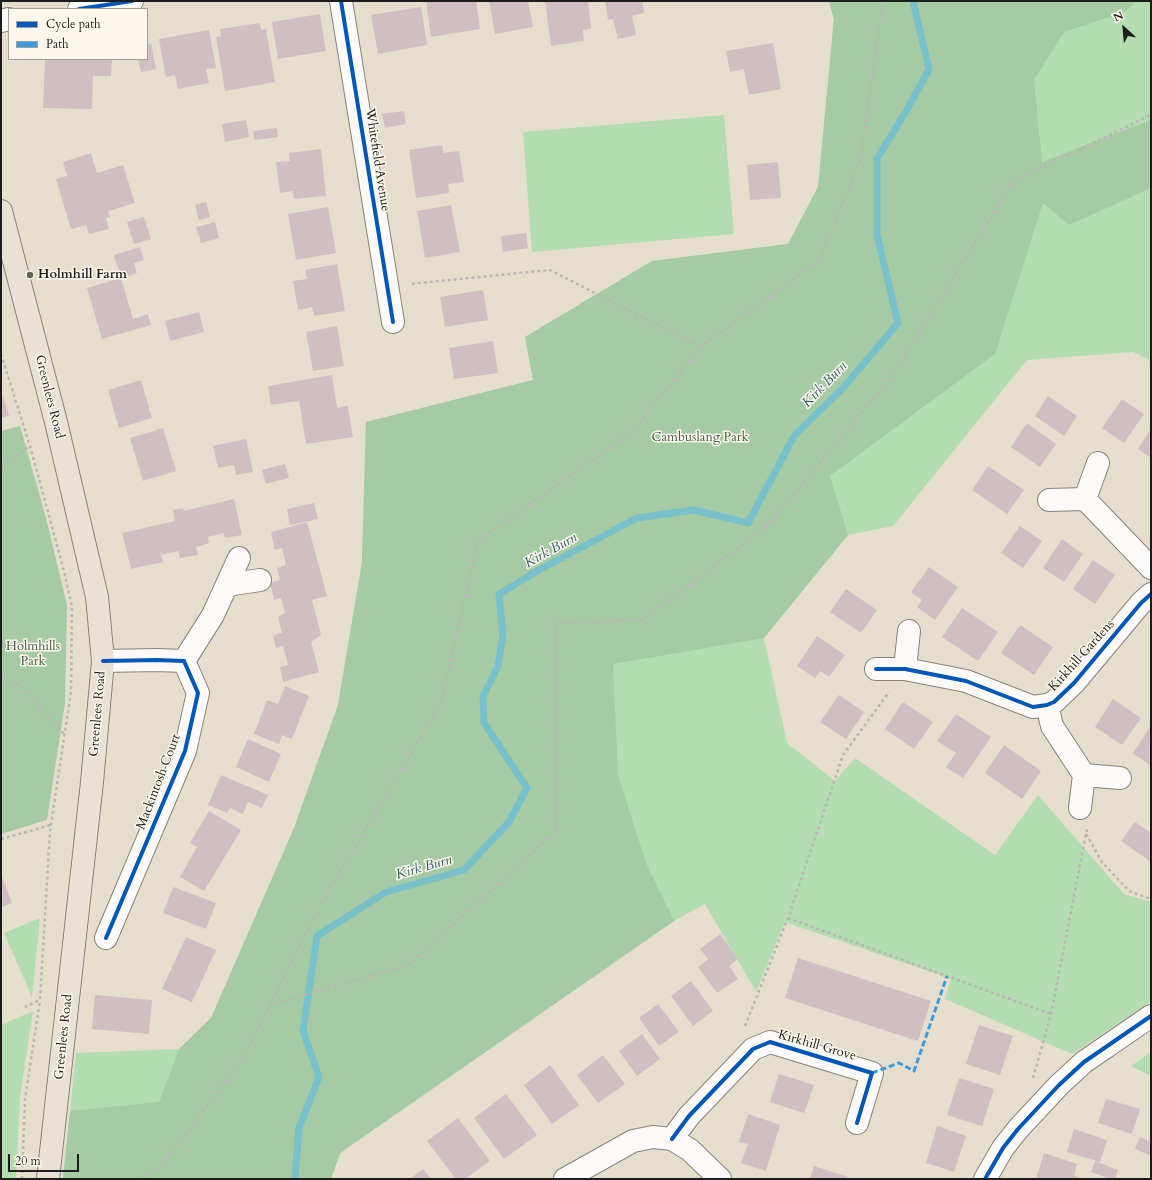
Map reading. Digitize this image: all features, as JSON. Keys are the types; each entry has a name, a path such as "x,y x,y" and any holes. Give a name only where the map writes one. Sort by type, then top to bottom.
{"main road":[{"name":"Greenlees Road","path":"1,212 54,415 98,597 103,661 91,790 48,1179"}],"street":[{"path":"86,8 132,1"},
{"name":"Whitefield Avenue","path":"341,1 393,322"},
{"path":"1085,499 1098,463"},
{"path":"1049,500 1085,499 1151,568"},
{"path":"103,661 184,661 213,615 240,558"},
{"path":"227,585 260,580"},
{"name":"Kirkhill Gardens","path":"876,669 905,669 966,681 1033,706 1046,705 1054,702 1074,683 1151,594"},
{"path":"905,669 909,631"},
{"name":"Mackintosh Court","path":"106,938 185,752 198,693 184,661"},
{"name":"Kirkhill Gardens","path":"1046,705 1052,726 1084,775"},
{"path":"1080,808 1084,775 1120,778"},
{"path":"985,1179 1003,1148 1018,1129 1059,1085 1084,1062 1151,1016"},
{"name":"Kirkhill Grove","path":"672,1139 690,1116 753,1049 770,1042 872,1073 857,1123"},
{"path":"565,1179 633,1141 653,1138 672,1139 690,1150 720,1179"}],"path":[{"path":"138,1179 161,1167 243,1058 324,899 440,705 478,541 632,432 700,347 819,260 860,161 883,1"},
{"path":"270,1005 408,965 556,831 555,623 642,620 766,526 890,378 1013,181 1151,115"},
{"path":"387,286 550,270 700,347"},
{"path":"1,354 30,446 63,566 72,607 71,692 51,825 40,1000 26,1099 22,1179"},
{"path":"1,467 30,446"},
{"path":"753,1049 744,1029 788,918 843,755 905,669"},
{"path":"1,674 23,688 64,734"},
{"path":"1031,1083 1051,1014 1085,833 1091,815 1080,808"},
{"path":"1,839 51,825"},
{"path":"1085,833 1102,862 1129,891 1151,899"},
{"path":"788,918 1051,1014"},
{"path":"25,1007 40,1000"}],"green space":[{"name":"Cambuslang Park","path":"829,1 1151,1 1151,361 1133,352 1027,360 893,526 848,535 764,638 787,743 835,781 855,758 995,855 1038,795 1124,894 1151,902 1151,1001 1072,1054 945,999 951,979 785,922 756,992 705,904 674,921 340,1153 331,1179 63,1179 76,1053 179,1049 211,1018 294,828 338,705 362,562 366,422 533,380 525,337 652,261 788,244 818,187 834,19"},
{"name":"Cambuslang Park","path":"829,1 1137,1 1125,12 1064,32 1034,80 1042,162 1151,120 1151,188 1069,225 1043,203 995,354 830,476 848,535 764,638 613,664 618,775 646,863 674,921 340,1153 331,1179 63,1179 70,1111 159,1102 179,1049 211,1018 294,828 338,705 362,562 366,422 533,380 525,337 652,261 788,244 818,187 834,19"},
{"path":"724,115 734,234 532,252 523,132"},
{"name":"Holmhills Park","path":"20,426 46,518 67,605 65,703 47,820 1,834 1,431"},
{"path":"40,918 32,997 4,933"},
{"path":"33,1011 20,1098 16,1179 1,1179 1,1025"},
{"path":"1151,1052 1151,1076 1131,1066"}],"building":[{"path":"426,1 476,1 480,29 431,37"},
{"path":"489,1 528,1 533,27 495,34"},
{"path":"545,1 588,1 591,29 583,30 584,41 551,46"},
{"path":"605,1 642,1 644,13 632,16 636,35 618,39 613,19 608,20"},
{"path":"421,7 427,45 378,54 371,15"},
{"path":"320,14 326,51 278,59 272,22"},
{"path":"260,23 261,30 266,29 275,82 225,91 216,37 221,36 220,29"},
{"path":"209,30 216,68 206,69 209,83 178,89 175,75 166,77 159,39"},
{"path":"151,43 156,69 141,72 138,60 148,60 148,44"},
{"path":"773,43 781,89 749,95 744,69 730,72 726,51"},
{"path":"45,60 112,60 111,76 93,76 92,109 43,108"},
{"path":"404,111 406,124 385,128 382,114"},
{"path":"246,120 249,137 225,142 222,124"},
{"path":"277,128 278,137 255,140 253,131"},
{"path":"442,145 443,153 459,151 464,182 448,184 449,193 416,198 409,150"},
{"path":"321,149 326,196 294,199 293,191 280,193 276,162 290,161 289,153"},
{"path":"91,153 97,173 123,165 135,203 108,211 110,217 106,218 109,229 89,234 86,225 71,229 56,179 67,176 63,162"},
{"path":"778,162 781,198 750,200 747,165"},
{"path":"206,202 210,217 199,220 195,205"},
{"path":"451,205 460,252 425,258 417,211"},
{"path":"328,207 336,253 296,260 288,214"},
{"path":"144,217 151,239 134,244 127,222"},
{"path":"215,222 219,238 201,243 196,227"},
{"path":"526,233 528,248 503,252 501,236"},
{"path":"140,247 144,260 134,263 137,273 121,278 114,255"},
{"path":"337,264 345,311 314,316 312,307 298,310 293,281 307,279 305,270"},
{"path":"121,278 133,319 148,314 151,325 102,339 87,288"},
{"path":"483,290 488,320 445,327 440,297"},
{"path":"199,312 204,332 170,341 165,321"},
{"path":"337,326 344,366 313,371 306,332"},
{"path":"493,341 498,373 454,379 449,348"},
{"path":"332,375 337,408 348,406 353,437 306,444 299,401 271,405 268,386"},
{"path":"141,380 152,418 119,428 108,390"},
{"path":"3,396 9,416 1,418 1,397"},
{"path":"1048,396 1077,416 1064,436 1035,416"},
{"path":"1122,399 1144,414 1124,443 1102,428"},
{"path":"1027,423 1056,444 1040,467 1011,447"},
{"path":"163,428 176,471 143,481 130,438"},
{"path":"1151,429 1151,458 1138,449"},
{"path":"246,439 253,472 236,475 234,465 218,468 213,446"},
{"path":"285,464 289,478 266,484 262,470"},
{"path":"988,466 1024,490 1007,514 972,490"},
{"path":"234,499 242,535 225,538 224,533 208,537 209,543 196,547 198,555 180,558 178,551 161,555 163,562 131,569 122,533 175,521 173,510 183,508 184,511"},
{"path":"314,503 318,519 290,525 287,509"},
{"path":"307,522 327,596 312,600 321,635 311,642 319,672 283,682 280,667 288,665 283,646 276,648 273,635 282,633 278,617 285,613 281,598 274,600 270,583 280,580 277,568 286,565 282,548 275,550 271,532"},
{"path":"1020,526 1042,541 1023,568 1001,553"},
{"path":"1062,539 1083,554 1064,582 1043,568"},
{"path":"1093,560 1115,575 1095,604 1073,589"},
{"path":"929,567 958,587 935,620 917,607 922,600 911,592"},
{"path":"846,589 877,610 861,633 830,612"},
{"path":"962,608 998,632 978,661 942,637"},
{"path":"1020,625 1053,647 1034,675 1001,653"},
{"path":"817,636 845,655 829,677 820,671 815,678 797,666"},
{"path":"285,686 309,696 292,739 282,735 279,744 254,734 267,700 278,704"},
{"path":"839,695 864,712 846,739 820,722"},
{"path":"1113,699 1141,718 1122,745 1095,727"},
{"path":"903,702 933,722 914,749 885,729"},
{"path":"956,714 991,737 963,778 946,767 956,753 937,741"},
{"path":"1151,726 1151,766 1133,753"},
{"path":"248,739 281,754 269,782 236,767"},
{"path":"1004,745 1041,771 1022,799 985,773"},
{"path":"221,775 268,795 262,808 248,802 243,814 230,808 227,813 208,805"},
{"path":"209,811 241,830 204,891 180,877 197,847 190,843"},
{"path":"1135,822 1151,833 1151,862 1121,841"},
{"path":"1,874 12,903 1,907"},
{"path":"173,887 216,903 206,929 163,913"},
{"path":"720,934 738,959 729,966 738,979 717,993 698,967 708,959 700,949"},
{"path":"186,937 216,950 192,1002 162,989"},
{"path":"798,958 931,1001 918,1041 785,998"},
{"path":"691,981 713,1011 693,1026 671,996"},
{"path":"95,995 152,1000 149,1034 92,1029"},
{"path":"658,1004 679,1032 659,1046 639,1018"},
{"path":"979,1025 1013,1036 1000,1075 966,1064"},
{"path":"642,1034 660,1059 637,1076 619,1051"},
{"path":"603,1055 625,1084 598,1103 577,1075"},
{"path":"550,1065 579,1105 552,1124 524,1085"},
{"path":"779,1074 814,1085 804,1113 770,1102"},
{"path":"959,1078 994,1089 982,1126 947,1115"},
{"path":"506,1094 537,1135 504,1159 474,1118"},
{"path":"1106,1099 1140,1109 1132,1134 1098,1123"},
{"path":"748,1114 780,1125 766,1171 741,1163 748,1144 739,1142"},
{"path":"458,1118 490,1161 465,1179 456,1179 427,1141"},
{"path":"937,1126 966,1136 954,1172 926,1163"},
{"path":"1074,1129 1107,1140 1100,1162 1067,1152"},
{"path":"1140,1137 1151,1142 1151,1156 1135,1149"},
{"path":"1044,1153 1077,1164 1074,1175 1081,1179 1036,1179"},
{"path":"1095,1161 1118,1170 1115,1179 1110,1179 1091,1172"},
{"path":"814,1166 848,1177 847,1179 810,1179"},
{"path":"423,1169 431,1179 410,1179"}],"waterway":[{"name":"Kirk Burn","path":"295,1179 299,1128 319,1077 303,1031 317,936 386,892 464,870 509,822 527,788 484,723 483,696 498,666 503,636 499,594 539,570 637,518 694,510 748,523 794,436 843,388 898,323 877,235 877,159 908,108 929,69 913,1"}],"marked path":[{"path":"872,1073 899,1063 914,1071 947,976"}],"cycle path":[{"path":"86,8 132,1"},
{"path":"341,1 393,322"},
{"path":"876,669 905,669 966,681 1033,707 1047,705 1054,702 1074,683 1141,603 1151,594"},
{"path":"103,661 184,661 198,693 185,751 106,938"},
{"path":"985,1179 1003,1148 1018,1129 1059,1085 1084,1062 1151,1016"},
{"path":"672,1139 689,1116 753,1049 770,1042 872,1073 857,1123"}],"place":[{"name":"Holmhill Farm","path":"30,275"}]}
